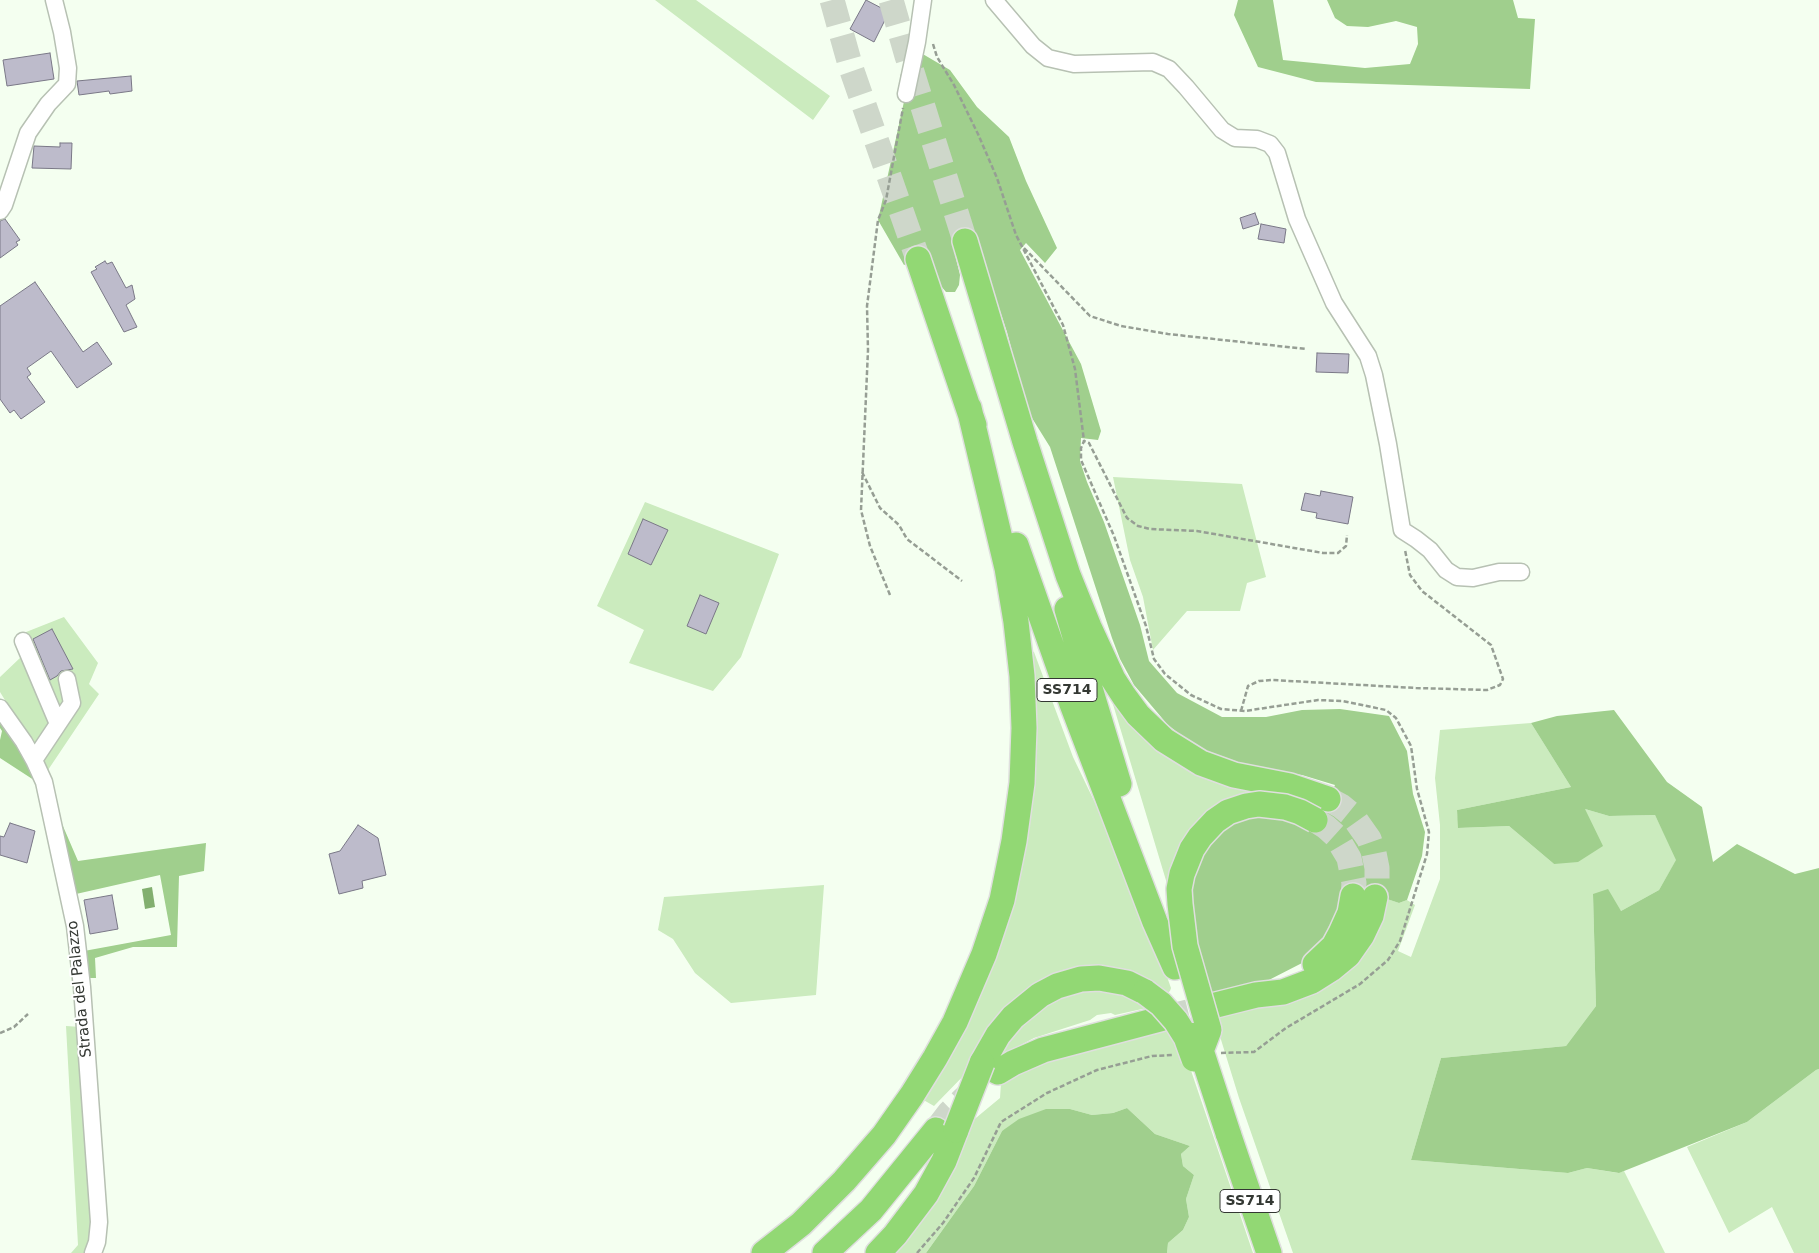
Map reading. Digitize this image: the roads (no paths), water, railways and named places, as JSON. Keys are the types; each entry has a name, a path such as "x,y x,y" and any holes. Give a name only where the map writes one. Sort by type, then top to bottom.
{"highway":[{"name":"SS714","path":"965,241 1025,442 1086,675 1163,919 1199,1053 1269,1253"},
{"name":"SS714","path":"918,259 1072,704 1155,922 1175,967"},
{"path":"764,1253 801,1224 854,1170 884,1135 912,1096 955,1022 984,954 1002,900 1014,841 1022,783 1024,728 1022,676 1007,568 968,408"},
{"path":"1025,442 1068,575 1089,627 1113,679 1138,715 1164,740 1201,763 1234,775 1290,786 1328,799"},
{"path":"1199,1053 1210,1030 1184,946 1179,889 1182,874 1192,849 1215,821 1228,812 1246,806 1259,804 1285,807 1315,820"},
{"path":"1208,1007 1256,995 1283,992 1323,975 1353,949 1366,928 1371,916 1364,896"},
{"path":"825,1253 858,1224 946,1130 990,1067 998,1035 1013,1017 1040,995 1073,980 1099,978 1127,983 1145,992 1169,1012 1186,1037 1192,1051 1213,1118 1228,1133"},
{"path":"990,1067 1013,1063 1043,1050 1164,1018"},
{"path":"878,1253 926,1194 944,1161 946,1130"}],"street":[{"path":"0,211 4,206 28,133 48,104 67,84 68,68 54,0"},
{"path":"906,94 917,42 923,0"},
{"path":"994,0 1033,46 1048,58 1074,64 1154,62 1169,69 1222,130 1235,138 1258,139 1270,144 1277,153 1297,219 1334,303 1368,356 1388,444 1402,530 1430,550 1446,570 1457,577 1473,578 1499,572 1521,572"},
{"path":"23,641 58,724"},
{"path":"34,760 72,703 67,679"},
{"name":"Strada del Palazzo","path":"0,708 34,760 44,782 79,954 99,1222 97,1242 92,1253"}],"tunnel":[{"path":"832,0 851,68 918,259"},
{"path":"891,0 965,241"},
{"path":"1328,799 1352,815 1369,839 1377,868 1375,897"},
{"path":"1315,820 1336,836 1349,858 1354,883 1353,896"},
{"path":"1164,1018 1208,1007"},
{"path":"936,1130 949,1113 973,1090"}]}
